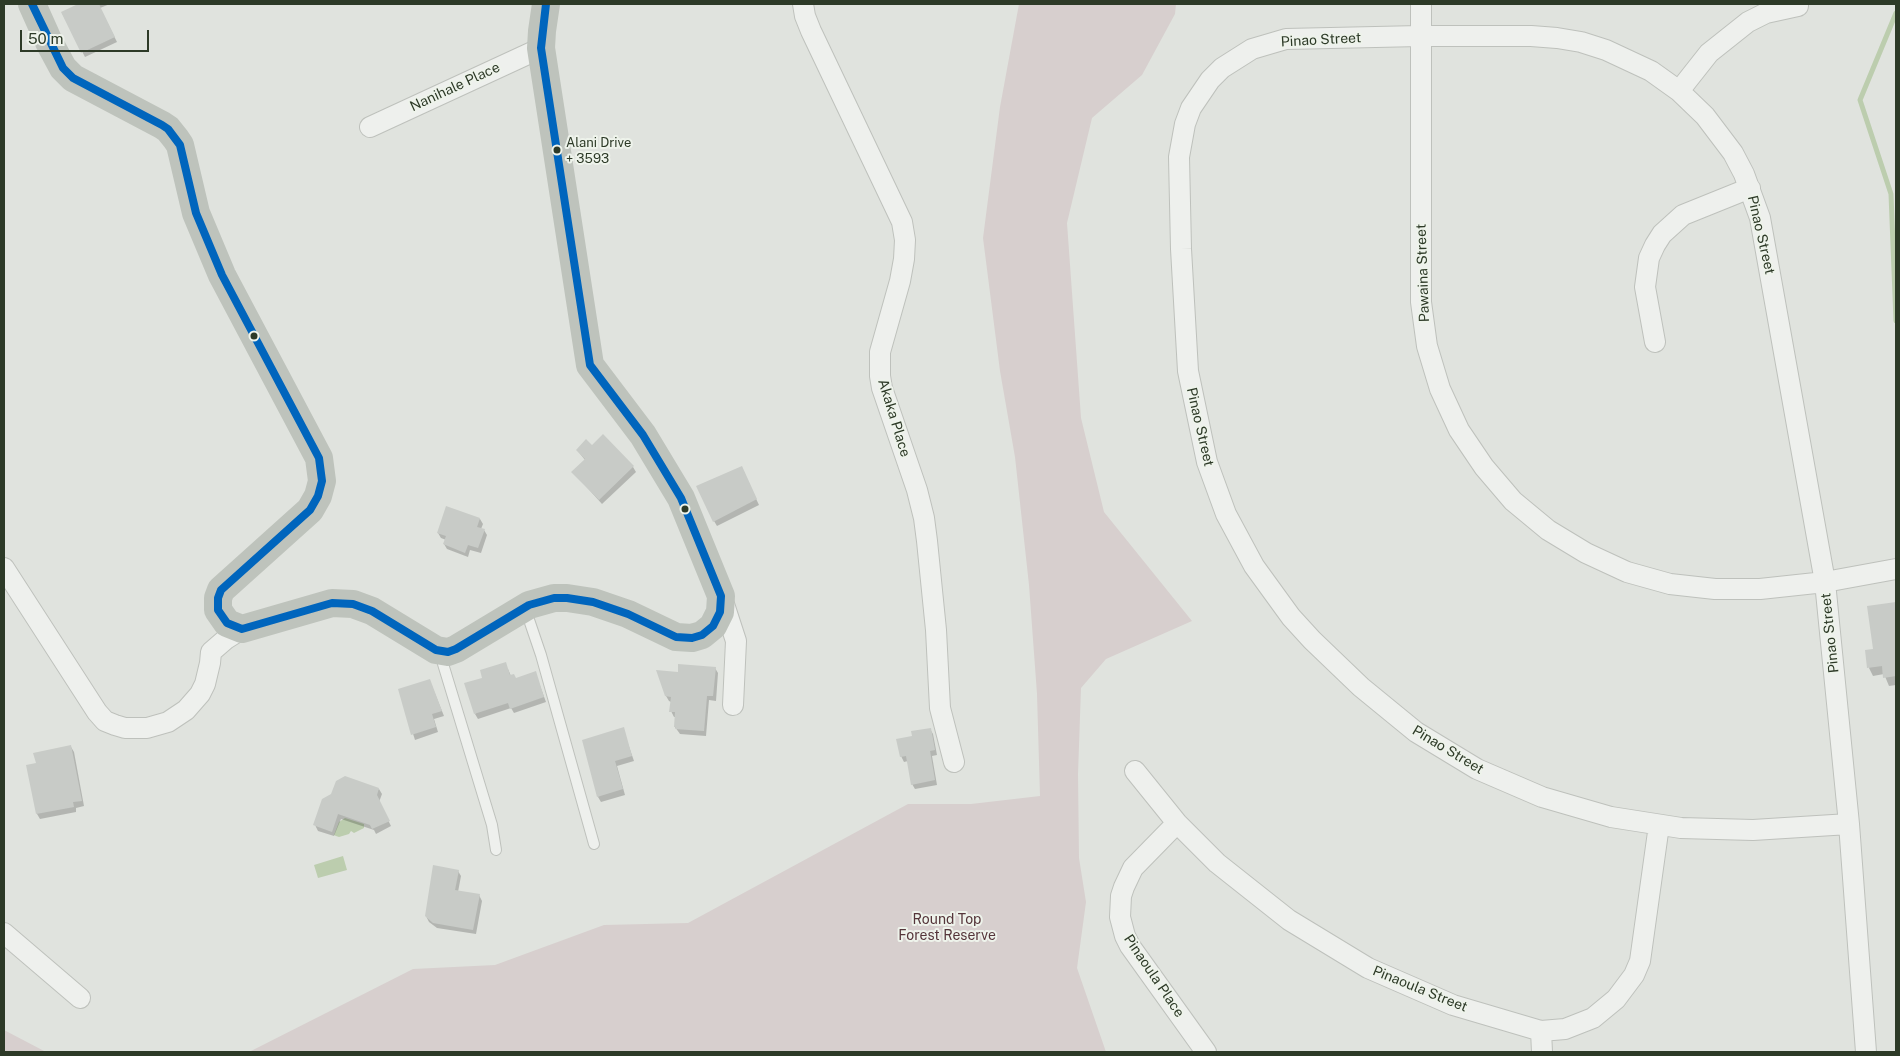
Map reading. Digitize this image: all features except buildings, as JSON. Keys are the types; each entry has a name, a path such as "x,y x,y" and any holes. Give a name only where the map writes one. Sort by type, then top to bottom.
{"street":[{"path":"32,4 59,62 73,78 162,125 176,139 181,150 196,213 222,275 318,458 322,481 318,496 310,510 223,587 219,594 217,606 222,618 230,626 242,629"},
{"path":"546,4 541,48 590,365 643,435 681,498 721,596 736,641 733,705"},
{"name":"Akaka Place","path":"803,4 805,16 811,30 902,222 905,240 904,259 900,281 880,352 880,376 882,388 917,490 924,518 934,610 940,708 954,762"},
{"name":"Pawaina Street","path":"1421,4 1421,302 1426,337 1440,389 1459,430 1484,467 1513,501 1548,530 1586,554 1627,572 1670,584 1715,589 1760,589 1825,582 1896,569"},
{"path":"1679,92 1709,53 1748,22 1766,13 1798,6"},
{"name":"Pinao Street","path":"1849,824 1744,830 1708,830 1659,825 1611,817 1576,808 1509,784 1446,751 1388,710 1312,640 1271,592 1238,539 1226,514 1207,462 1191,390 1185,340 1179,157 1185,124 1191,108 1205,86 1222,68 1252,49 1286,39 1531,36 1581,42 1629,59 1651,71 1679,92 1705,116 1720,134 1737,160 1750,188 1760,218 1825,582 1849,824 1866,1052"},
{"name":"Nanihale Place","path":"370,127 541,48"},
{"path":"1655,342 1645,287 1649,258 1654,245 1662,234 1683,215 1750,188"},
{"path":"4,568 98,712 105,721 126,728 158,726 186,710 197,698 205,684 211,652 226,639 242,629 332,604 353,604 372,611 439,651 454,651 525,608 554,598 581,599 628,614 676,637 686,638 702,635 713,626 720,612 721,596"},
{"name":"Pinaoula Street","path":"1135,771 1177,824 1218,863 1289,920 1368,968 1452,1005 1541,1031 1565,1029 1593,1018 1616,999 1634,975 1640,961 1659,825"},
{"name":"Pinaoula Place","path":"1177,824 1140,860 1130,873 1121,896 1120,917 1130,946 1206,1052"},
{"path":"4,933 80,998"},
{"path":"1541,1031 1542,1052"}],"lane":[{"path":"525,608 541,655 594,844"},
{"path":"439,651 492,825 496,850"}],"green space":[{"name":"Round Top Forest Reserve","path":"1019,4 1176,4 1175,14 1142,75 1092,118 1067,223 1081,418 1104,512 1192,621 1106,659 1081,688 1078,774 1079,858 1086,902 1077,968 1106,1052 249,1052 413,969 495,965 604,925 688,923 908,804 971,804 1040,796 1037,694 1029,585 1015,457 1000,371 983,238 1000,107"},
{"path":"4,1030 46,1052 4,1052"}],"shaded area":[{"path":"345,818 364,824 364,828 354,833 351,831 349,834 339,837 334,835 339,822"},
{"path":"343,856 347,870 318,878 314,865"}],"waterway":[{"path":"1896,13 1860,100 1891,194 1896,321"}],"transit line":[{"path":"32,4 63,68 73,78 162,125 168,129 180,145 196,213 222,275 319,458 322,481 318,496 310,510 221,590 218,598 218,610 227,623 242,629 332,603 353,604 372,611 436,650 448,652 529,605 554,598 567,598 593,602 628,614 676,637 692,638 702,635 713,626 720,612 721,596 681,498 643,435 590,365 541,48 546,4"}],"place":[{"name":"Alani Drive + 3593","path":"557,150"}]}
